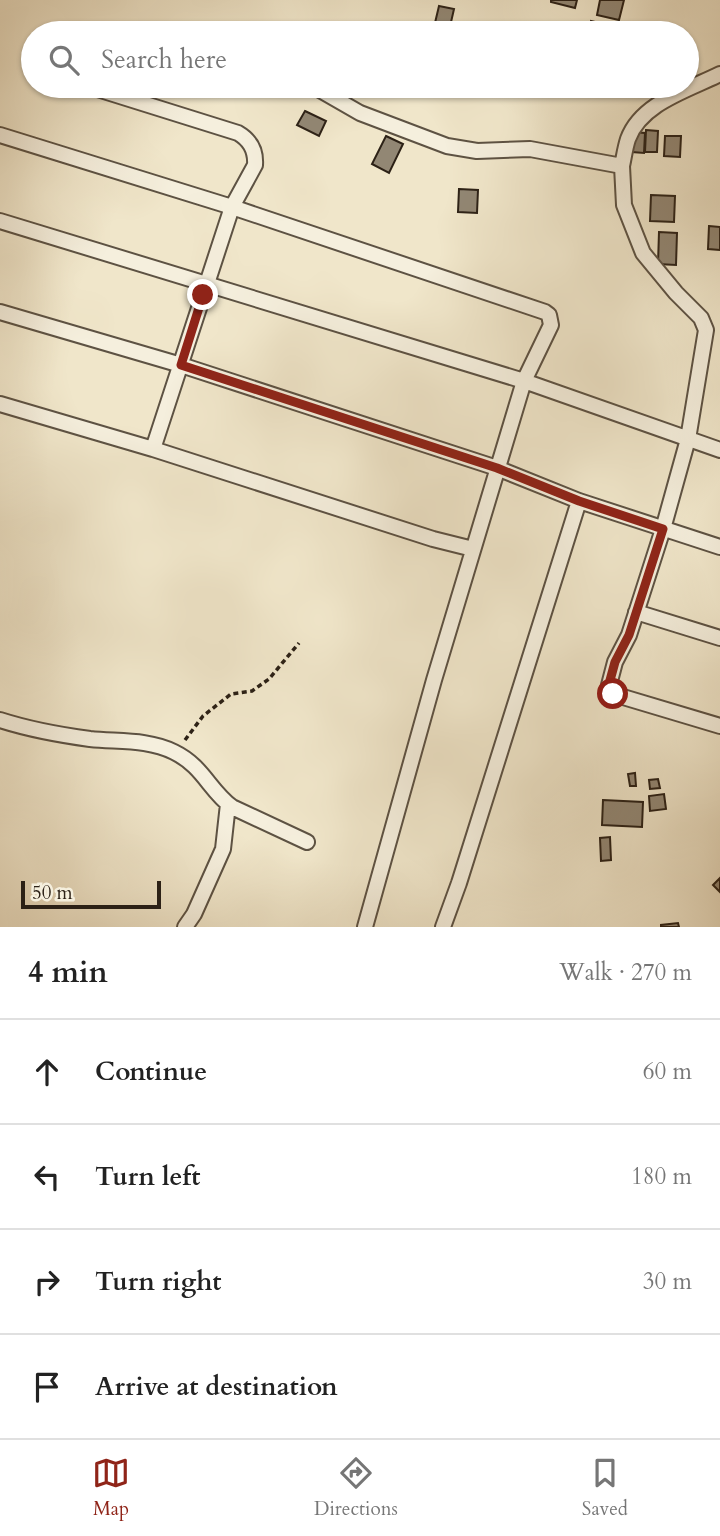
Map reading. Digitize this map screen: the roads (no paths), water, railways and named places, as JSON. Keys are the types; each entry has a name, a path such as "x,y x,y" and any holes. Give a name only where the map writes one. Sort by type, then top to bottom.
{"street":[{"path":"699,84 720,74"},
{"path":"126,98 238,133 247,138 255,165 232,207 153,449"},
{"path":"334,98 360,113 447,146 477,151 530,149 622,166"},
{"path":"670,98 658,104 639,120 628,138 622,166 624,205 643,253 701,318 706,330 688,439 629,635 615,662 609,684 613,694 720,726"},
{"path":"0,135 232,207 549,315 551,325 524,380 497,468 365,927"},
{"path":"0,220 524,380 720,450"},
{"path":"0,312 181,365 497,468 579,501 720,547"},
{"path":"0,404 153,449 433,539 473,549"},
{"path":"443,927 579,501"},
{"path":"636,612 720,638"},
{"path":"0,720 90,738 157,745 175,752 198,766 228,804 307,842"},
{"path":"185,927 194,914 223,849 228,804"}]}
